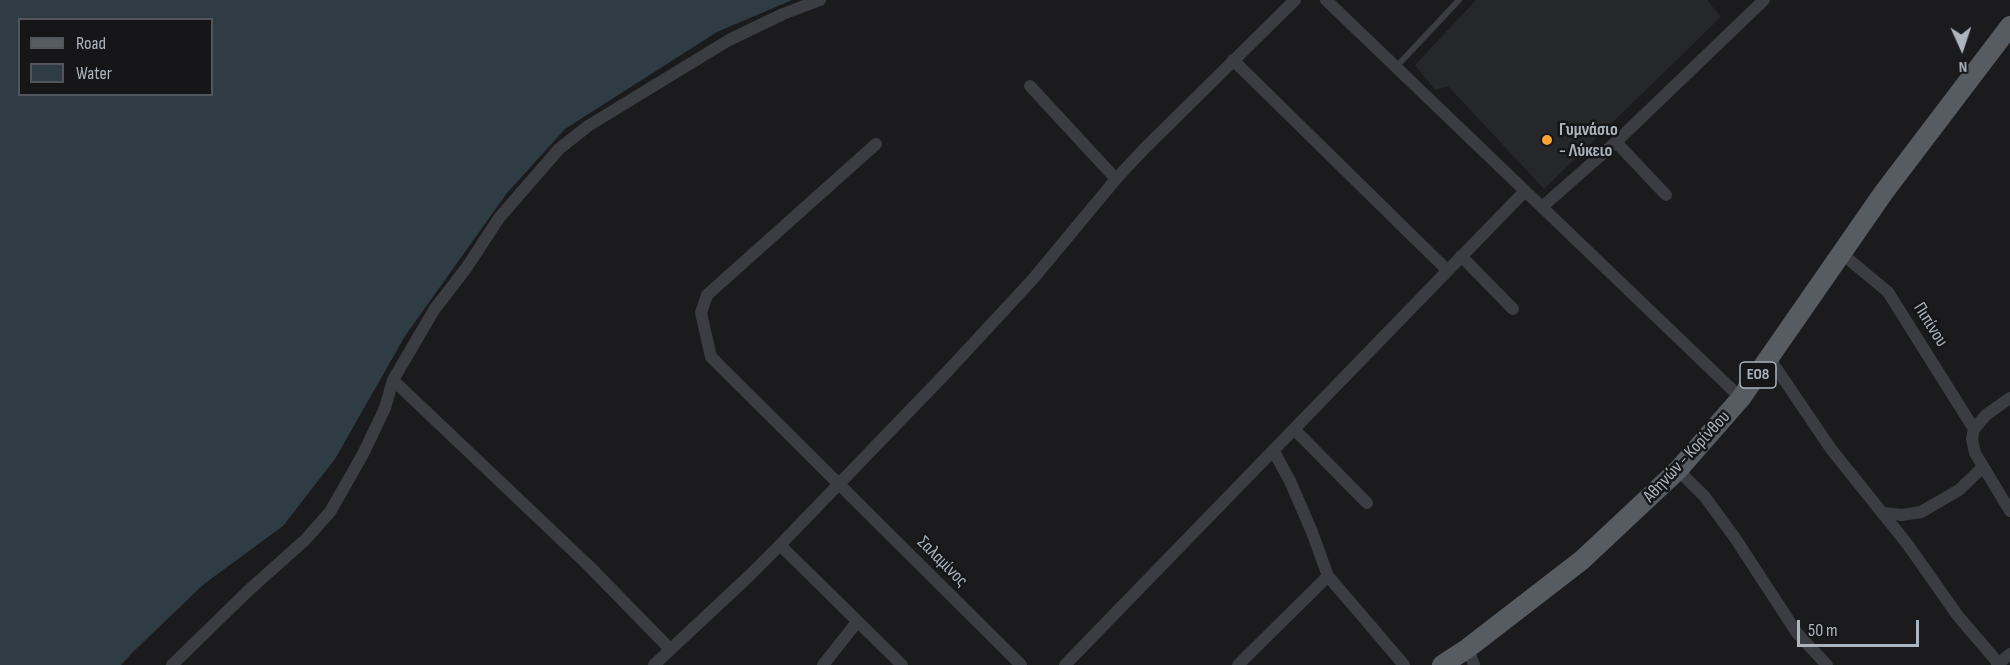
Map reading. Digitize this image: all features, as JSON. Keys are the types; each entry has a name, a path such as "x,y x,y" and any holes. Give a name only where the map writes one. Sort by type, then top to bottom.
{"main road":[{"name":"Αθηνών - Κορίνθου","path":"1442,665 1471,656 1582,560 1678,470 1741,398 1884,192 2010,26"}],"street":[{"path":"172,665 249,590 305,540 330,512 386,408 393,380 434,310 467,267 499,218 559,149 588,126 719,46 783,14 820,0"},
{"path":"654,665 780,545 1033,279 1116,179 1295,0"},
{"path":"1327,0 1741,398"},
{"path":"1542,207 1616,142 1764,0"},
{"path":"1233,60 1448,270"},
{"path":"1030,86 1116,179"},
{"path":"1616,142 1666,195"},
{"name":"Σαλαμίνος","path":"876,144 707,295 701,313 711,357 1021,665"},
{"path":"1065,665 1525,190"},
{"name":"Πιπίνου","path":"1842,253 1888,292 1974,429"},
{"path":"1461,256 1513,309"},
{"path":"1770,359 1831,449 1908,545 1958,616 1998,664 2010,654"},
{"path":"393,380 589,566 670,649"},
{"path":"2010,398 1986,415 1974,429 1972,439 1975,453 2010,511"},
{"path":"1294,429 1367,503"},
{"path":"1273,450 1290,481 1328,576 1404,665"},
{"path":"1882,513 1902,515 1921,512 1959,490 1983,467"},
{"path":"1678,470 1705,497 1741,547 1797,633 1827,665"},
{"path":"780,545 902,665"},
{"path":"1238,665 1328,576"},
{"path":"823,665 857,622"}],"lane":[{"path":"1396,67 1459,0"}],"shaded area":[{"name":"Γυμνάσιο - Λύκειο","path":"1476,0 1707,0 1721,17 1544,189 1448,86 1435,90 1415,65"}],"water":[{"path":"0,0 792,0 717,32 565,129 507,193 405,336 335,459 283,526 204,584 121,665 0,665"}],"place":[{"name":"Γυμνάσιο - Λύκειο","path":"1547,140"}]}
